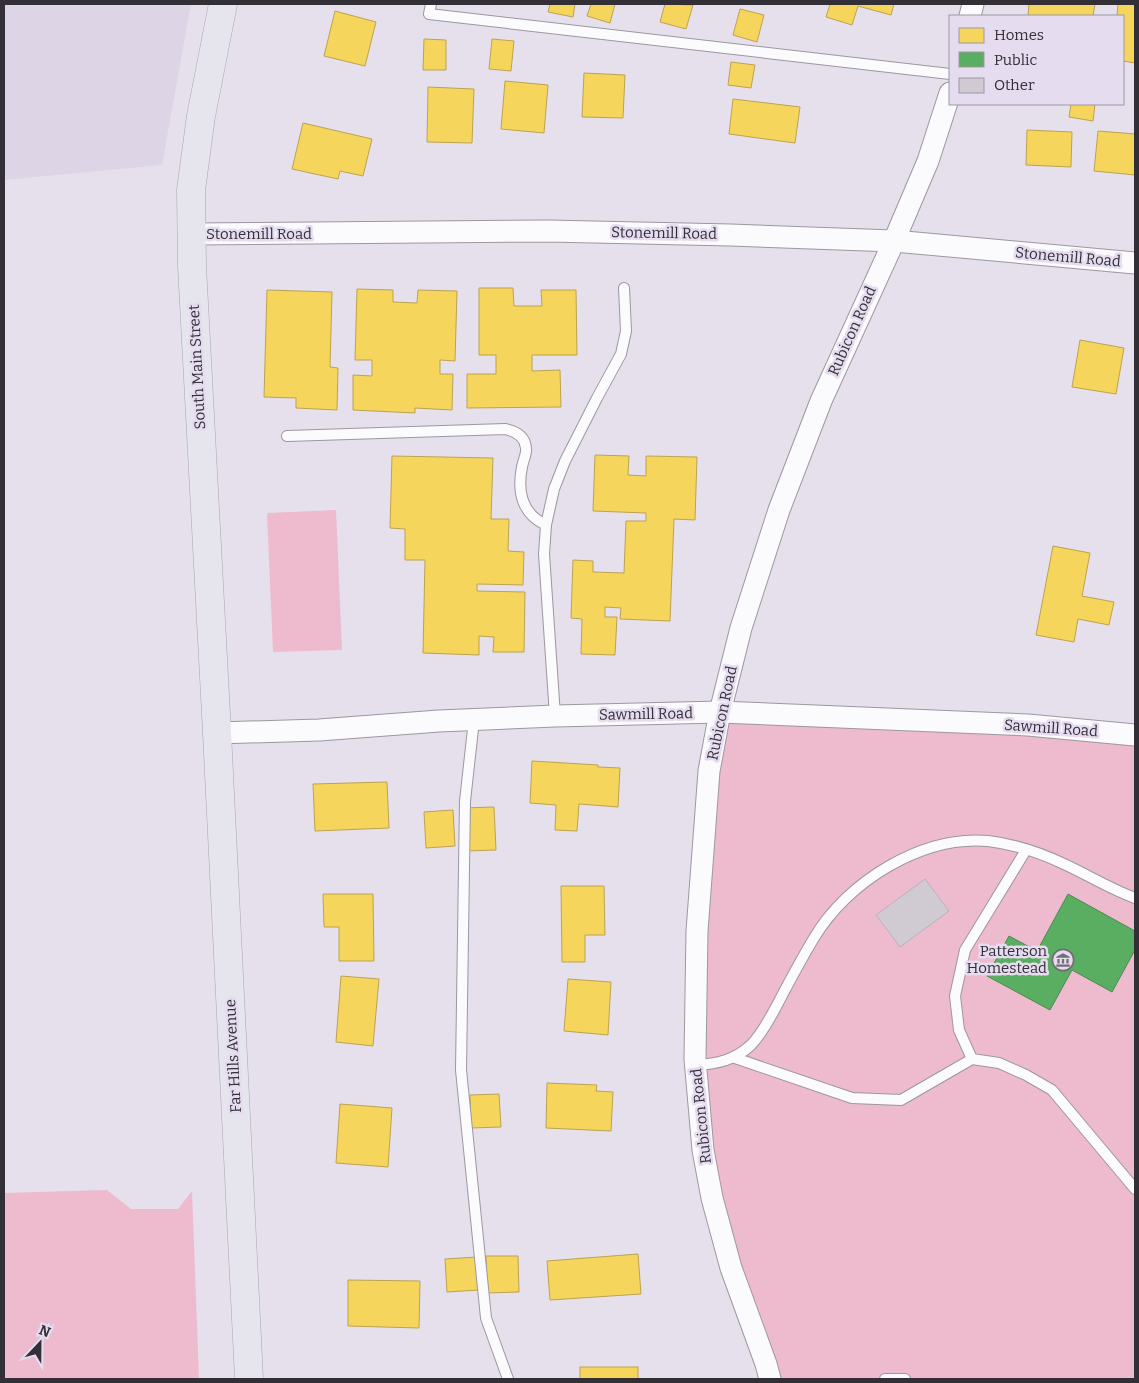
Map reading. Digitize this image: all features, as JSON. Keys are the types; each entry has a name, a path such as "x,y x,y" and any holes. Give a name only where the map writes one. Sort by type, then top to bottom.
{"main road":[{"name":"South Main Street","path":"218,733 192,266 191,190 200,116 223,4"},
{"name":"Far Hills Avenue","path":"218,733 249,1379"}],"street":[{"name":"Rubicon Road","path":"772,1374 731,1268 712,1198 703,1150 696,1065 697,931 709,772 720,712 741,628 778,510 821,401 894,241 928,161 949,95"},
{"name":"Stonemill Road","path":"192,234 548,231 894,241 1135,264"},
{"name":"Sawmill Road","path":"218,733 318,730 555,716 720,712 1028,725 1135,735"}],"lane":[{"path":"431,4 429,14 949,74"},
{"path":"555,716 544,554 546,525 554,489 565,461 621,354 626,331 624,288"},
{"path":"287,436 514,430 522,437 526,448 521,470 521,496 527,512 536,520 546,525"},
{"path":"474,720 465,802 461,1070 486,1318 508,1379"},
{"path":"696,1065 716,1064 735,1058 752,1045 766,1025 815,936 832,912 862,885 896,862 925,849 957,842 988,842 1026,850 1062,863 1122,894 1135,898"},
{"path":"972,1059 959,1030 955,996 965,950 1026,850"},
{"path":"735,1058 852,1098 900,1100 972,1059 999,1063 1026,1075 1052,1090 1135,1189"},
{"path":"885,1379 905,1379"}],"shaded area":[{"path":"4,4 191,4 162,165 4,180"},
{"path":"336,510 342,650 273,652 267,513"},
{"path":"720,712 1135,735 1135,1379 779,1379 731,1268 696,1065"},
{"path":"107,1190 131,1209 178,1209 192,1191 199,1379 4,1379 4,1193"}],"building: Homes":[{"path":"550,4 575,4 573,17 548,12"},
{"path":"591,4 615,4 610,23 587,16"},
{"path":"665,4 693,5 686,29 660,22"},
{"path":"830,4 894,4 891,15 858,6 852,25 826,17"},
{"path":"1029,4 1095,4 1093,15 1028,15"},
{"path":"1118,4 1135,4 1135,63 1124,61 1124,15 1117,15"},
{"path":"740,9 764,15 757,42 733,35"},
{"path":"335,11 376,22 365,66 324,56"},
{"path":"424,39 446,40 446,70 423,70"},
{"path":"492,39 514,41 511,71 489,69"},
{"path":"731,62 755,65 751,88 728,85"},
{"path":"584,73 625,75 623,118 582,117"},
{"path":"505,81 548,85 544,133 501,129"},
{"path":"428,87 474,89 472,143 427,142"},
{"path":"733,99 800,107 795,143 729,134"},
{"path":"1071,105 1095,105 1093,121 1069,117"},
{"path":"303,123 372,139 363,176 340,171 338,179 292,169"},
{"path":"1027,130 1072,132 1071,167 1026,165"},
{"path":"1098,131 1135,134 1135,175 1094,171"},
{"path":"479,288 513,288 514,306 542,306 541,290 576,290 577,355 532,355 532,371 560,370 561,407 467,408 467,374 496,374 496,355 479,355"},
{"path":"357,289 393,290 393,302 417,303 418,290 457,291 455,361 440,360 440,374 453,374 452,410 415,408 415,413 353,410 353,375 372,376 372,360 355,360"},
{"path":"267,290 332,292 330,367 338,368 337,410 296,408 296,398 264,397"},
{"path":"1080,340 1124,348 1116,394 1072,387"},
{"path":"595,455 629,456 628,475 646,476 646,456 697,457 695,520 674,519 670,621 620,619 621,608 605,607 605,617 617,617 615,655 581,654 582,619 571,618 573,560 593,561 593,572 624,573 626,521 646,521 646,513 593,511"},
{"path":"392,456 493,458 491,519 509,519 508,551 524,552 523,585 477,584 477,591 525,592 524,652 493,652 494,637 479,636 479,655 423,653 425,560 405,560 405,529 390,528"},
{"path":"1053,546 1090,553 1082,596 1114,602 1109,625 1078,619 1074,642 1036,635"},
{"path":"532,761 620,768 618,807 579,804 577,831 555,830 556,805 530,803"},
{"path":"387,782 389,828 315,831 313,784"},
{"path":"494,807 496,850 465,851 462,808"},
{"path":"453,810 455,846 426,848 424,812"},
{"path":"561,886 604,886 605,935 585,935 585,962 562,962"},
{"path":"323,894 373,894 374,961 339,961 339,927 324,927"},
{"path":"341,976 379,979 373,1046 336,1042"},
{"path":"568,979 611,982 608,1035 564,1031"},
{"path":"547,1083 597,1085 596,1091 613,1092 611,1131 546,1128"},
{"path":"499,1094 501,1127 471,1128 470,1095"},
{"path":"340,1104 392,1108 388,1167 336,1163"},
{"path":"638,1254 641,1294 550,1300 547,1261"},
{"path":"486,1256 518,1256 519,1292 487,1293"},
{"path":"477,1257 479,1290 447,1292 445,1259"},
{"path":"348,1280 420,1281 419,1328 348,1326"},
{"path":"580,1367 638,1367 638,1379 580,1379"}],"building: Public":[{"name":"Patterson Homestead","path":"1068,894 1135,931 1135,950 1112,992 1072,970 1050,1010 987,976 1009,936 1037,951"}],"building: Other":[{"path":"925,879 949,911 900,947 876,915"}],"place":[{"name":"Patterson Homestead","path":"1063,960"}]}
